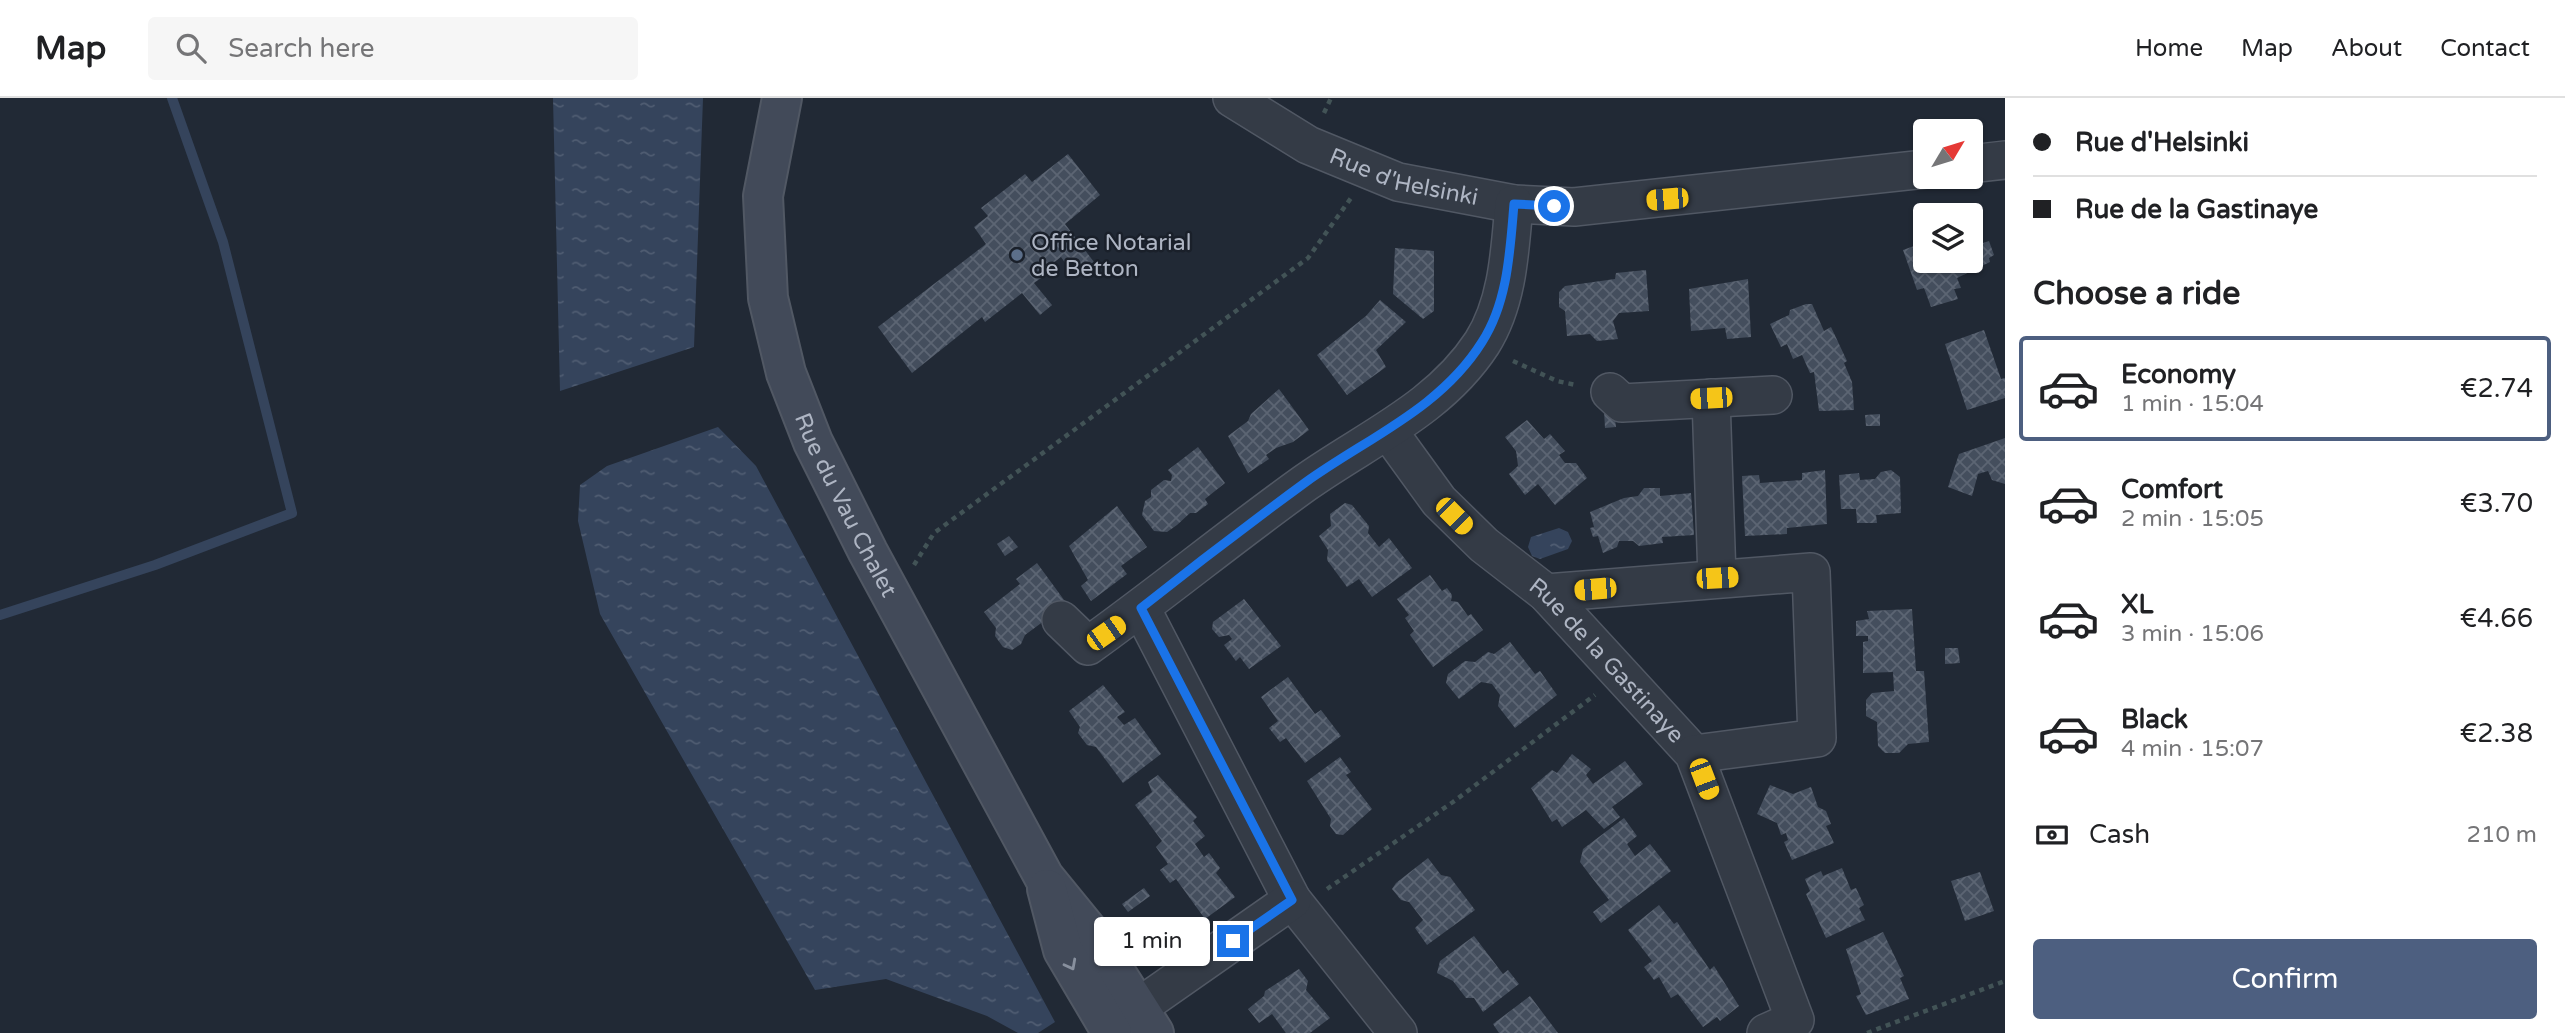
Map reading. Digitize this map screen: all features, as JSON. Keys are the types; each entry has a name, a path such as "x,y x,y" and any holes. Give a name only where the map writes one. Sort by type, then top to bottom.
{"street":[{"name":"Rue du Vau Chalet","path":"782,98 763,195 768,298 786,373 813,442 868,552 1044,877 1063,950 1127,1025"},
{"name":"Rue d'Helsinki","path":"1231,98 1308,145 1398,182 1514,204 1574,207 1913,170"},
{"path":"1983,163 2005,160"},
{"path":"1061,620 1088,646 1307,482 1366,442 1389,432 1446,386 1481,344 1504,286 1514,204"},
{"path":"1610,392 1622,403 1773,395"},
{"path":"1711,398 1717,578"},
{"name":"Rue de la Gastinaye","path":"1389,432 1439,501 1484,545 1546,593 1695,754 1795,1020 1766,1033"},
{"path":"1546,593 1811,572 1817,738 1695,754"},
{"path":"1141,608 1292,900 1398,1033"},
{"path":"1127,1025 1292,900"}],"path":[{"path":"913,566 934,533 1308,258 1358,189"},
{"path":"1481,344 1557,381 1610,392"},
{"path":"1292,900 1320,894 1453,802 1602,690 1629,684"},
{"path":"1867,1033 2005,981"}],"water":[{"path":"553,98 703,98 694,347 560,391"},
{"path":"718,427 756,466 1055,1022 1038,1033 1018,1033 987,1016 886,979 815,990 600,614 578,521 580,485 607,466"},
{"path":"1559,528 1568,532 1572,541 1568,549 1540,559 1532,556 1528,547 1531,537"}],"building":[{"name":"Office Notarial de Betton","path":"1068,154 1100,195 1065,224 1094,262 1075,277 1061,257 1039,274 1041,278 1034,283 1052,305 1040,315 1022,293 985,322 982,317 912,373 878,327 986,244 974,227 988,216 981,208 1025,174 1032,182"},
{"path":"1989,241 1994,255 1989,258 1990,262 1983,265 1983,243"},
{"path":"1913,246 1913,273 1967,273 1957,278 1961,288 1954,289 1958,299 1931,307 1924,288 1917,290 1903,250"},
{"path":"1395,248 1434,251 1434,311 1423,319 1393,294"},
{"path":"1646,270 1649,311 1619,313 1613,321 1618,339 1597,341 1590,334 1567,336 1565,311 1559,307 1559,292 1565,286 1615,279 1616,273"},
{"path":"1748,279 1751,337 1727,339 1725,328 1691,331 1689,289"},
{"path":"1380,300 1406,322 1376,350 1386,367 1347,395 1317,355 1366,316"},
{"path":"1812,304 1824,331 1831,327 1847,361 1844,363 1852,382 1854,410 1819,411 1814,372 1810,373 1802,355 1793,359 1787,344 1781,347 1770,324 1789,315 1790,310"},
{"path":"1984,330 2001,379 2005,378 2005,398 1967,410 1945,344"},
{"path":"1279,389 1309,430 1293,442 1266,455 1269,459 1248,473 1228,436 1248,421 1251,414"},
{"path":"1614,410 1616,427 1605,428 1604,411"},
{"path":"1880,414 1880,426 1866,426 1865,415"},
{"path":"1527,420 1544,439 1550,434 1565,451 1559,455 1565,463 1576,463 1587,478 1555,505 1538,484 1525,495 1509,474 1518,466 1516,451 1505,437"},
{"path":"2005,438 2005,484 1992,480 1988,471 1978,474 1972,496 1948,487 1959,454"},
{"path":"1198,447 1225,483 1205,499 1208,504 1196,513 1190,513 1167,532 1154,531 1142,515 1145,501 1151,497 1151,490 1164,480 1171,481 1172,475 1168,470"},
{"path":"1825,470 1827,524 1787,528 1787,534 1745,536 1742,476 1759,475 1760,483 1802,480 1802,473"},
{"path":"1891,470 1900,477 1901,513 1876,515 1877,523 1857,523 1856,509 1841,509 1839,475 1859,473 1860,480 1875,479 1881,472"},
{"path":"1644,488 1660,488 1660,496 1691,493 1694,535 1662,537 1663,543 1639,546 1633,541 1619,541 1617,547 1603,553 1598,536 1593,537 1590,528 1594,527 1590,512 1624,498 1638,496"},
{"path":"1345,503 1352,505 1369,526 1368,533 1379,547 1389,538 1412,568 1372,597 1359,579 1347,587 1327,560 1328,550 1319,536 1331,526 1330,514"},
{"path":"1117,506 1147,547 1121,566 1127,574 1091,601 1081,586 1088,580 1069,546"},
{"path":"1009,536 1018,547 1005,556 997,544"},
{"path":"1037,563 1067,604 1025,635 1021,644 1012,650 1003,647 995,636 996,628 984,612 1020,584 1016,579"},
{"path":"1430,575 1442,591 1447,588 1452,595 1451,601 1458,602 1483,630 1433,667 1410,635 1414,631 1405,618 1409,615 1397,599"},
{"path":"1244,599 1281,646 1249,669 1240,657 1236,661 1224,645 1232,639 1229,635 1219,637 1212,629 1213,622"},
{"path":"1912,609 1916,671 1924,671 1929,742 1908,744 1899,753 1885,753 1878,746 1877,722 1866,716 1866,700 1872,693 1894,691 1893,672 1863,673 1863,642 1868,641 1868,636 1856,636 1856,621 1869,619 1867,611"},
{"path":"1510,642 1535,674 1540,671 1557,695 1515,728 1498,706 1500,695 1492,684 1481,682 1459,699 1446,683 1448,674 1465,661 1475,662 1488,652 1494,654"},
{"path":"1945,648 1958,648 1960,663 1945,664"},
{"path":"1288,677 1315,714 1321,710 1341,736 1305,763 1286,738 1280,742 1269,728 1278,721 1261,697"},
{"path":"1103,685 1125,712 1117,717 1124,725 1135,718 1161,754 1123,783 1096,747 1087,745 1078,733 1080,727 1069,711"},
{"path":"1572,754 1591,769 1586,775 1593,784 1625,761 1643,784 1612,807 1620,817 1604,829 1586,810 1562,827 1557,819 1552,822 1531,788 1552,770 1557,773"},
{"path":"1340,757 1351,772 1346,775 1372,809 1343,835 1336,834 1330,826 1331,819 1307,781"},
{"path":"1158,775 1197,817 1193,821 1205,836 1195,844 1204,857 1209,853 1220,868 1216,873 1235,897 1205,919 1176,879 1170,883 1160,870 1168,864 1156,847 1162,841 1135,805 1152,792 1148,782"},
{"path":"1770,785 1793,794 1811,787 1818,807 1826,811 1831,824 1826,826 1834,843 1792,860 1784,842 1788,840 1786,833 1781,835 1777,823 1757,814"},
{"path":"1624,818 1637,836 1627,844 1635,856 1650,844 1671,871 1601,923 1593,912 1609,900 1580,862 1583,849"},
{"path":"1428,858 1441,875 1450,877 1475,910 1427,945 1415,928 1423,920 1409,902 1401,900 1392,889"},
{"path":"1842,868 1851,890 1856,888 1864,905 1859,908 1865,920 1826,938 1806,894 1810,891 1805,879 1821,871 1823,876"},
{"path":"1980,872 1994,911 1965,921 1951,881"},
{"path":"1144,888 1150,896 1128,912 1122,904"},
{"path":"1659,905 1674,924 1677,922 1710,970 1714,966 1739,1006 1720,1021 1717,1017 1703,1027 1678,994 1671,998 1659,977 1654,980 1644,967 1652,961 1628,930"},
{"path":"1883,932 1904,976 1900,978 1909,999 1866,1015 1856,996 1861,994 1846,949"},
{"path":"1474,936 1503,974 1508,970 1519,984 1483,1012 1474,998 1466,998 1453,981 1437,973 1440,961"},
{"path":"1299,969 1308,981 1306,990 1330,1018 1310,1033 1286,1033 1272,1014 1259,1023 1248,1009 1264,996 1265,991"},
{"path":"1530,996 1558,1033 1499,1033 1493,1024"}],"waterway":[{"path":"0,615 155,565 292,513 223,242 172,98"}],"place":[{"name":"Office Notarial de Betton","path":"1017,255"}],"route":[{"path":"1233,941 1292,900 1141,608 1209,553 1366,442 1389,432 1446,386 1481,344 1497,310 1504,286 1514,204 1554,206"}]}
